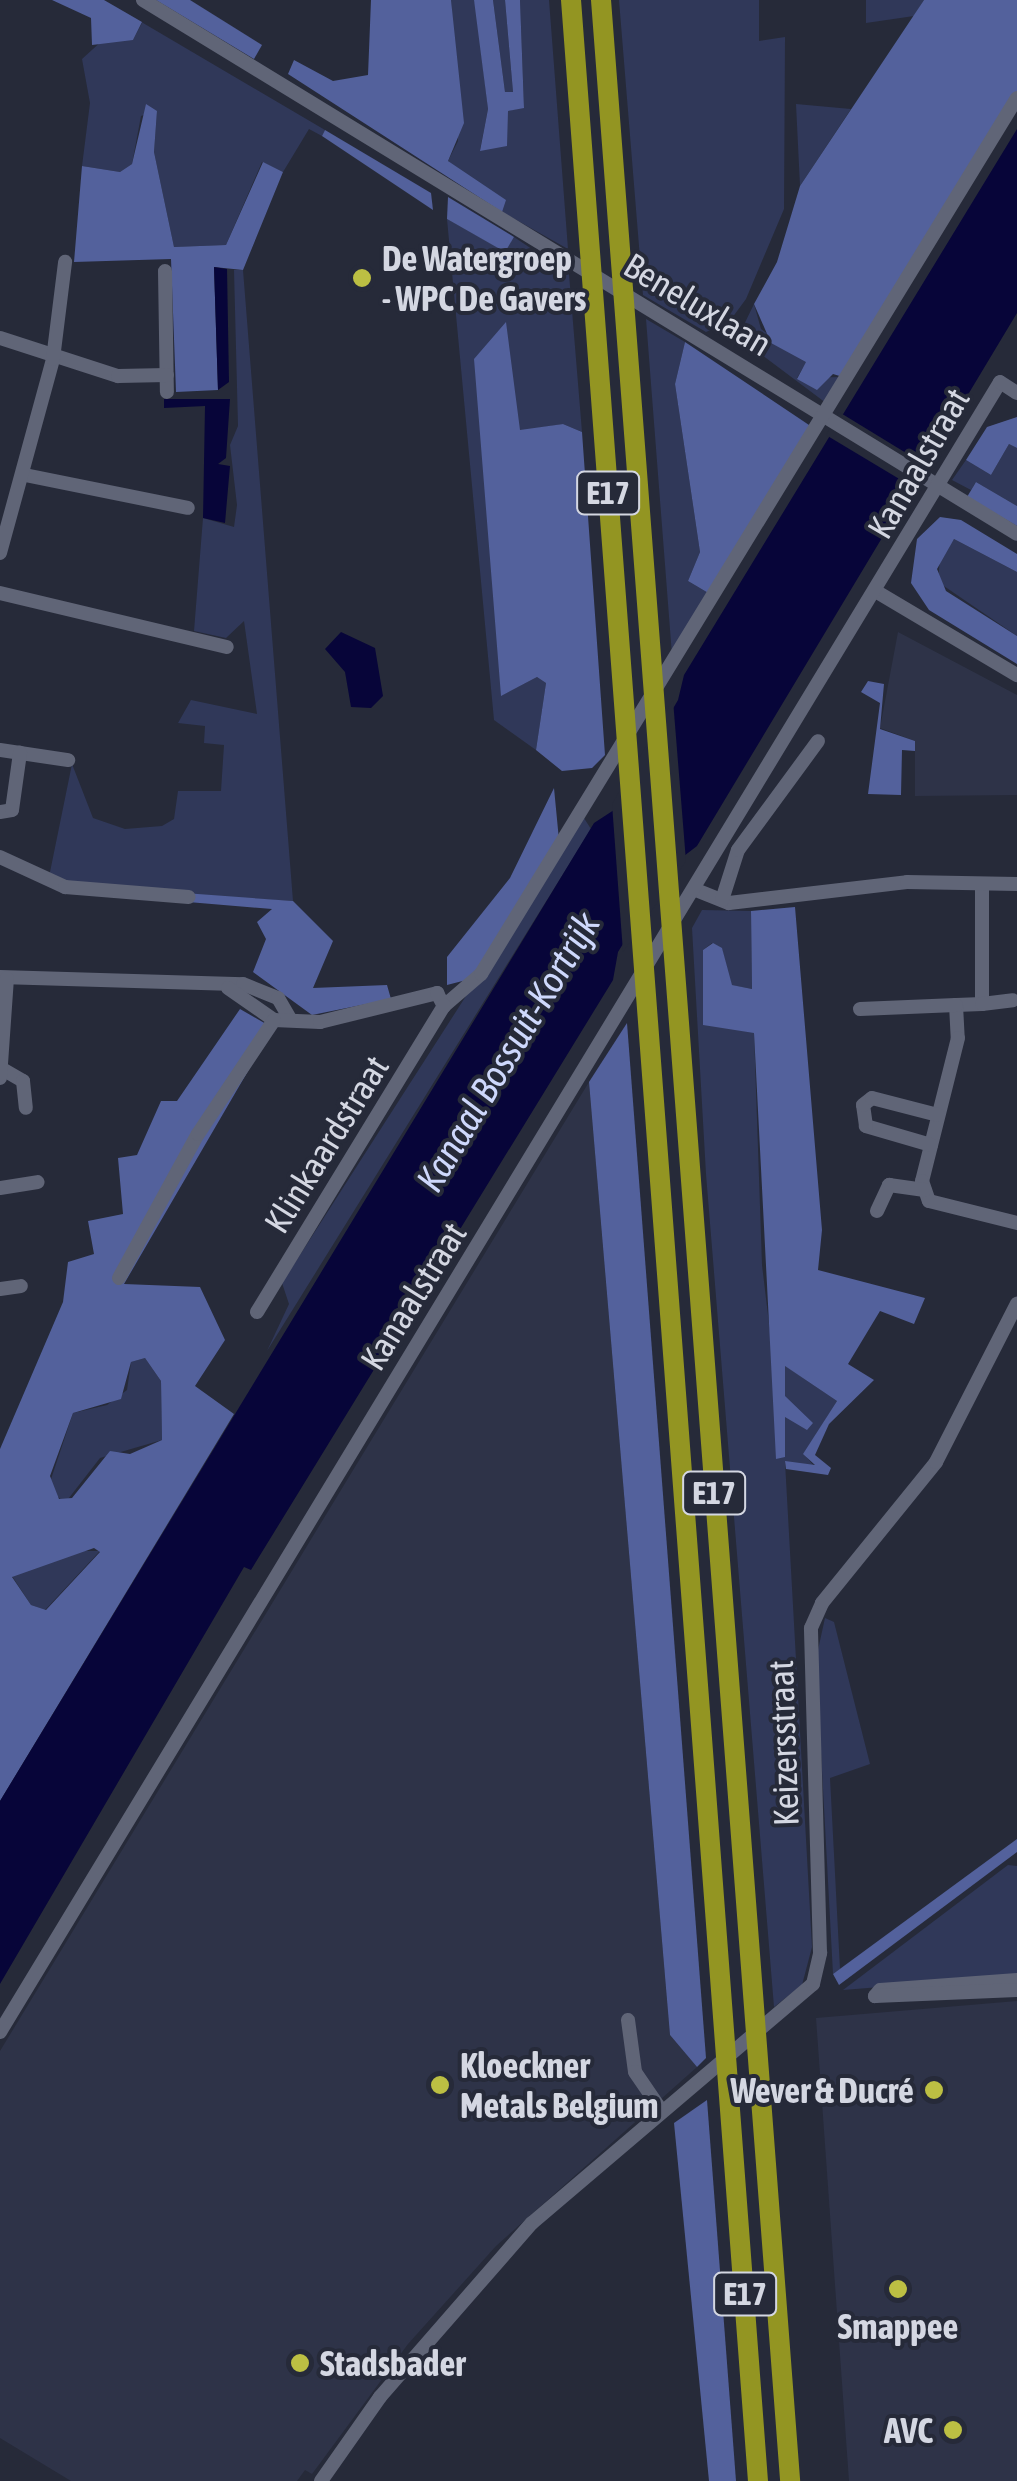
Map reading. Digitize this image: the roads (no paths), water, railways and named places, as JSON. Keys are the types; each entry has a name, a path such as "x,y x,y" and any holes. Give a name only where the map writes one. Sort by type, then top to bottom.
{"highway":[{"name":"E17","path":"571,0 758,2481"},
{"name":"E17","path":"601,0 790,2481"}],"street":[{"name":"Beneluxlaan","path":"142,0 1017,534"},
{"name":"Klinkaardstraat","path":"258,1312 444,1006 481,974 1017,98"},
{"path":"0,554 1,534 25,475 53,359 65,262"},
{"path":"165,271 167,392"},
{"path":"0,338 53,359 118,376 166,375"},
{"name":"Kanaalstraat","path":"0,2032 878,592 1000,382 1017,393"},
{"path":"25,475 188,508"},
{"path":"0,592 228,647"},
{"name":"Kanaalstraat","path":"878,592 1017,675"},
{"path":"722,900 738,850 818,741"},
{"path":"0,750 68,760"},
{"path":"0,812 12,810 20,753"},
{"path":"0,857 66,887 189,897"},
{"path":"696,890 722,900 907,882 1017,884"},
{"path":"982,884 982,1004"},
{"path":"26,1108 23,1081 2,1074 3,978 254,986 278,998 290,1019"},
{"path":"241,1002 254,986"},
{"path":"228,988 241,1002 274,1020 320,1022 438,993 444,1006"},
{"path":"860,1009 1013,1000"},
{"path":"956,1005 958,1038 931,1144 925,1190 929,1201 1017,1223"},
{"path":"119,1278 198,1134 274,1020"},
{"path":"931,1144 866,1126 864,1105 872,1098 938,1115"},
{"path":"0,1188 38,1182"},
{"path":"876,1211 889,1185 925,1190"},
{"path":"0,1289 21,1286"},
{"name":"Keizersstraat","path":"321,2481 459,2300 659,2107 813,1984 820,1952 811,1628 822,1603 936,1462 1017,1304"},
{"path":"1017,1980 880,1990 875,1996 1017,1990"},
{"path":"628,2020 635,2072 659,2107"}],"water":[{"name":"Kanaal Bossuit-Kortrijk","path":"1017,129 1017,313 697,846 671,866 618,952 613,980 251,1570 244,1567 0,1984 0,1801 594,823 614,810 678,700 684,675"},
{"path":"214,267 227,269 229,382 218,390"},
{"path":"164,399 230,399 226,458 218,464 230,466 225,523 203,518 205,406 164,408"},
{"path":"341,632 375,648 383,696 371,708 351,707 345,672 325,649"}],"place":[{"name":"De Watergroep - WPC De Gavers","path":"362,278"},
{"name":"Kloeckner Metals Belgium","path":"440,2085"},
{"name":"Wever & Ducré","path":"934,2090"},
{"name":"Smappee","path":"898,2289"},
{"name":"Stadsbader","path":"300,2363"},
{"name":"AVC","path":"953,2430"}]}
